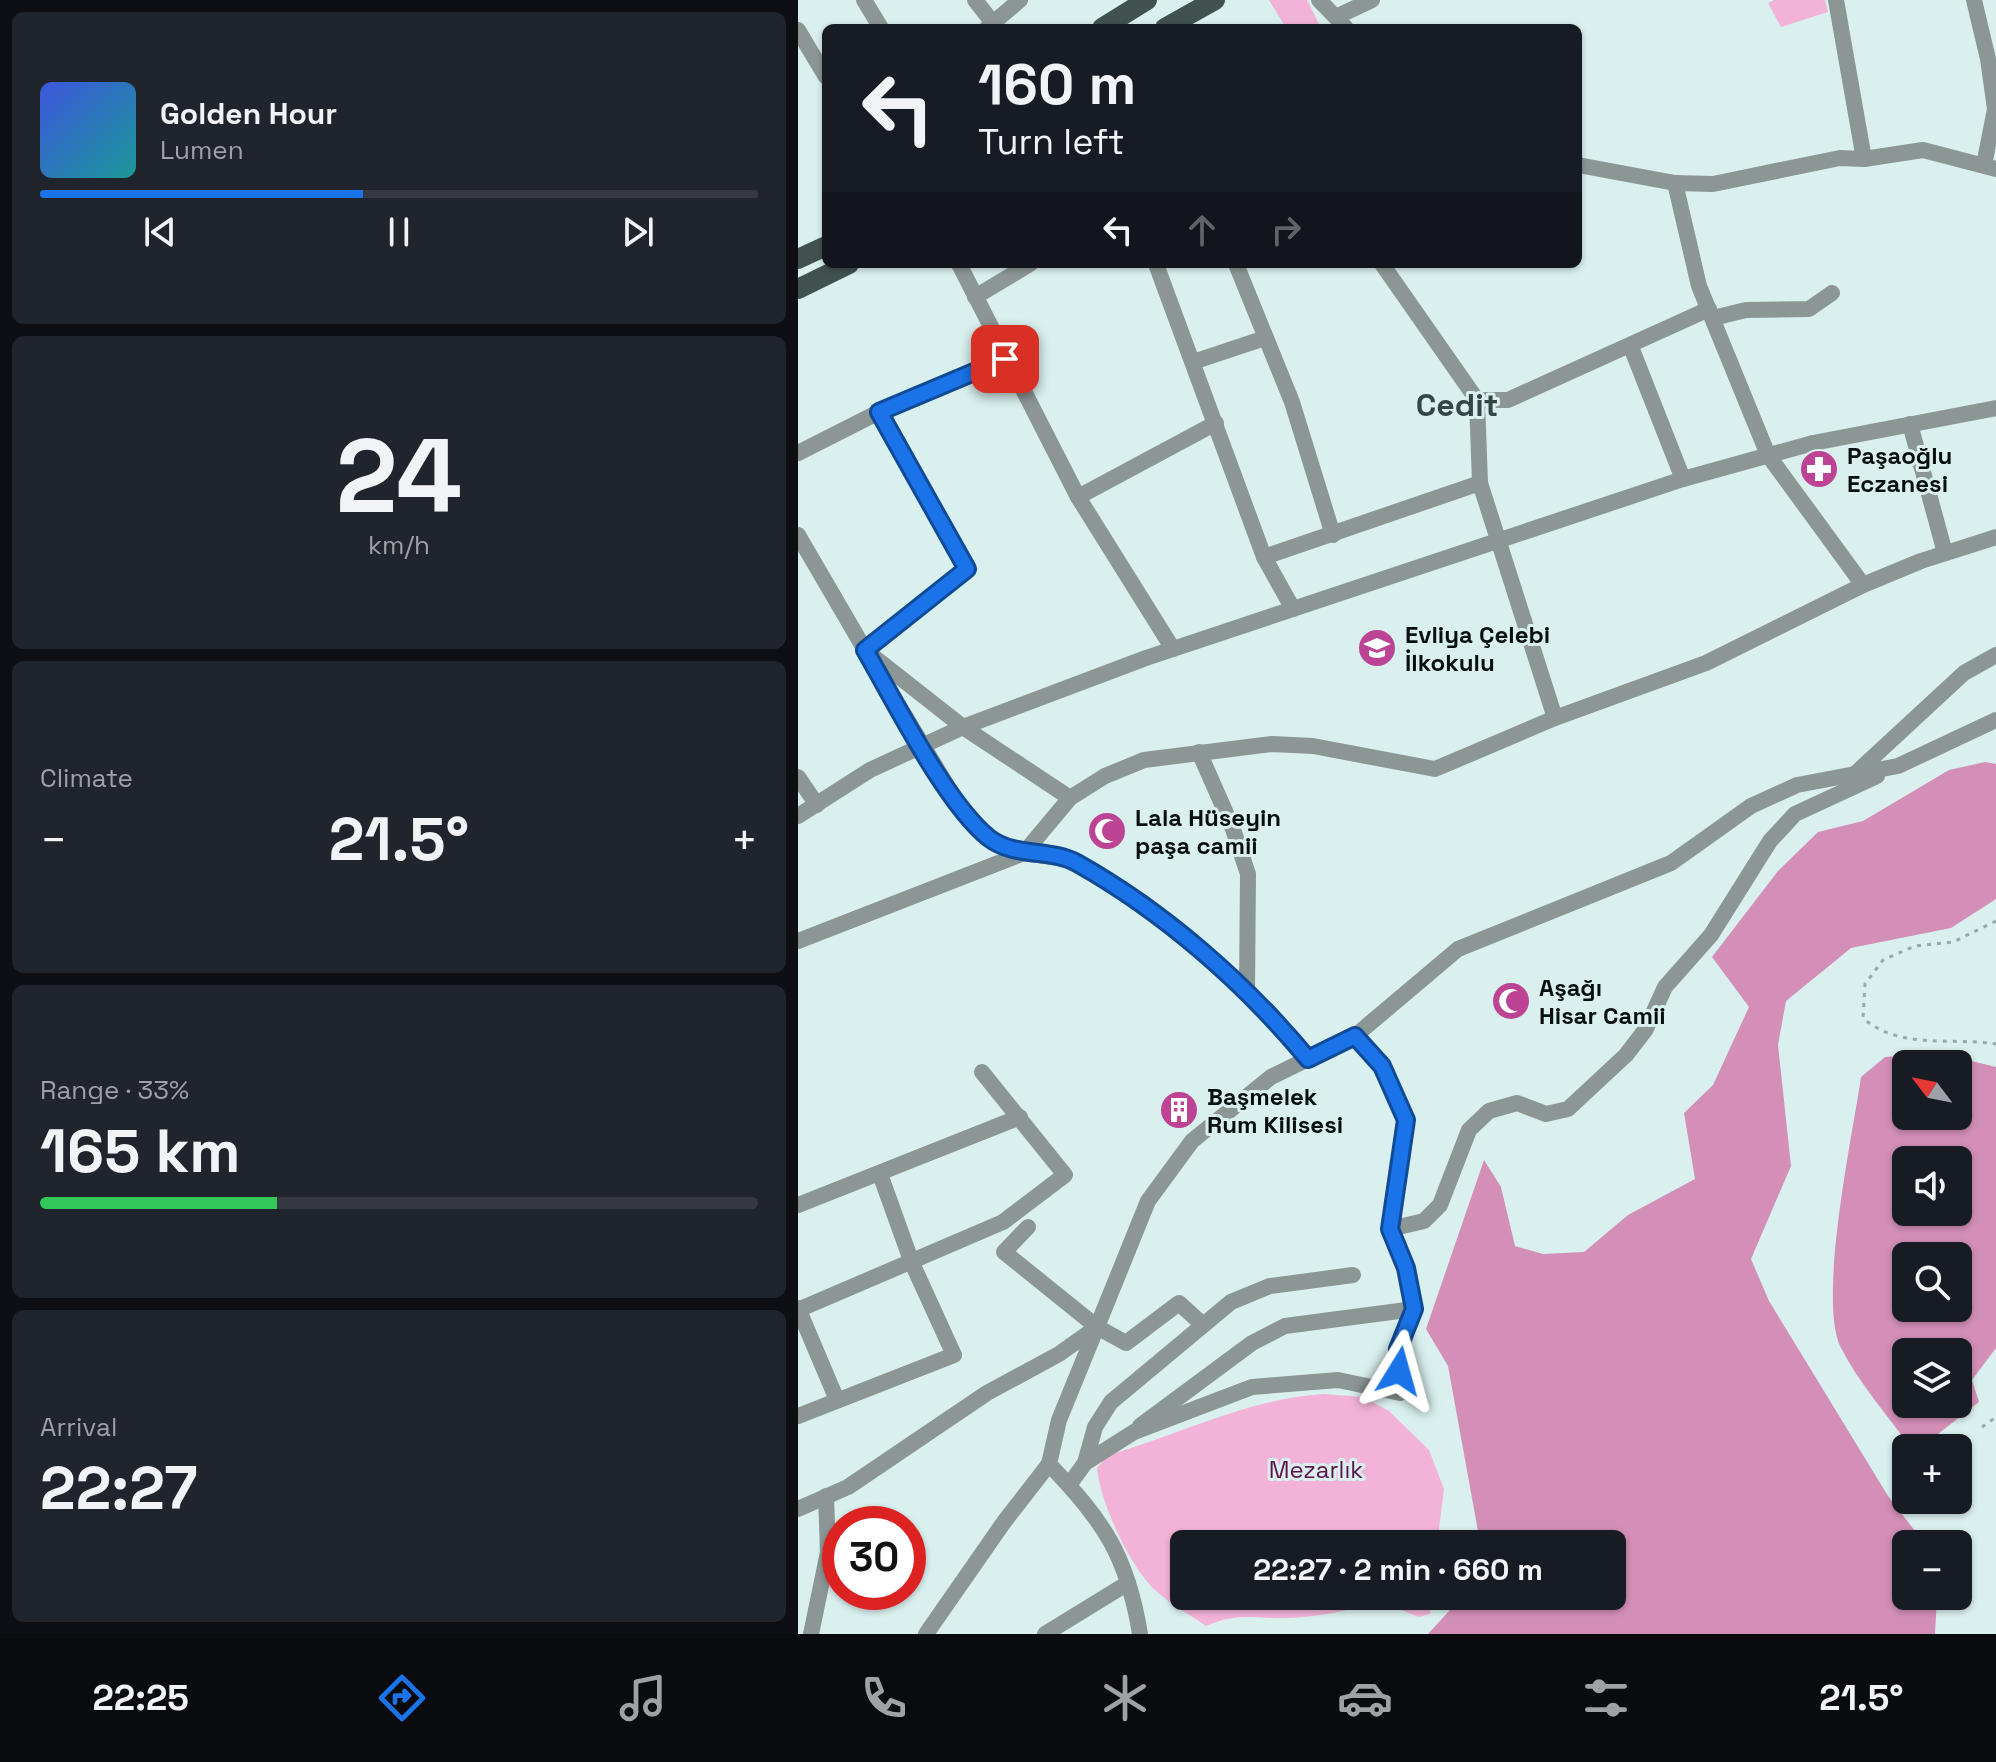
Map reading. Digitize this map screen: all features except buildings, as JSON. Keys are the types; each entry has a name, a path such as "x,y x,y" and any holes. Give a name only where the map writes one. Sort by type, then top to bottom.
{"main road":[{"path":"1108,24 1147,0"},
{"path":"1172,24 1215,0"},
{"path":"798,259 822,248"},
{"path":"798,289 841,268"}],"street":[{"path":"864,0 879,24"},
{"path":"975,0 989,24"},
{"path":"992,24 1020,0"},
{"path":"1319,0 1342,22 1372,0"},
{"path":"1836,0 1864,159"},
{"path":"1582,166 1675,183 1713,184 1840,158 1864,159 1923,150 1990,167 1995,109 1988,59 1974,0"},
{"path":"798,30 822,70"},
{"path":"1675,183 1699,286 1768,455 1863,585"},
{"path":"961,268 1078,497 1173,649"},
{"path":"975,297 1023,268"},
{"path":"1158,268 1264,557 1293,609"},
{"path":"1238,268 1292,402 1333,535"},
{"path":"1385,268 1477,400 1480,483 1555,718"},
{"path":"1477,400 1508,400 1711,314 1809,309 1832,293"},
{"path":"1193,362 1265,338"},
{"path":"1631,347 1683,479"},
{"path":"798,453 879,412 1005,359"},
{"path":"798,816 870,770 963,727 1173,649 1683,479 1768,455 1996,408"},
{"path":"865,650 967,569 879,412"},
{"path":"1078,497 1216,423"},
{"path":"1910,424 1945,553"},
{"path":"1264,557 1480,483"},
{"path":"798,535 922,748 957,802 990,839 1024,853 1072,860 1144,903 1269,1012 1308,1059"},
{"path":"798,941 1024,853 1070,798 1105,776 1144,760 1272,744 1313,746 1435,769 1555,718 1706,663 1863,585 1996,537"},
{"path":"865,650 963,727 1070,798"},
{"path":"1852,775 1875,759 1964,673 1996,655"},
{"path":"1390,1229 1424,1221 1440,1205 1469,1130 1489,1111 1517,1103 1546,1114 1568,1109 1626,1055 1646,1029 1665,987 1711,935 1770,841 1795,814 1996,720"},
{"path":"1199,752 1233,829 1248,874 1247,992"},
{"path":"926,1634 1004,1522 1049,1464 1059,1420 1148,1201 1192,1141 1271,1077 1355,1036 1458,949 1671,863 1751,806 1797,785 1898,766"},
{"path":"798,777 817,805"},
{"path":"1134,1432 1184,1416 1252,1387 1338,1380 1400,1393 1398,1349 1414,1309 1406,1268 1390,1229 1406,1120 1382,1066 1355,1036"},
{"path":"837,1400 798,1309 1003,1222 1065,1175 982,1072"},
{"path":"798,1205 1020,1117"},
{"path":"798,1416 954,1355 912,1263 880,1174"},
{"path":"1028,1227 1004,1252 1097,1327 1126,1343 1179,1303 1202,1324"},
{"path":"1069,1485 1085,1463 1095,1427 1111,1402 1231,1302 1270,1286 1353,1275"},
{"path":"1085,1463 1134,1432 1215,1369 1285,1326 1414,1309"},
{"path":"801,1504 848,1487 987,1393 1059,1354 1097,1327"},
{"path":"1049,1464 1096,1515 1122,1561 1140,1634"},
{"path":"811,1634 828,1552 826,1496"},
{"path":"1045,1634 1128,1583"}],"path":[{"path":"1996,921 1953,942 1915,946 1883,960 1865,984 1863,1018 1878,1032 1899,1038 1996,1044"},
{"path":"1982,1427 1996,1417"}],"green space":[{"path":"1269,0 1307,0 1319,24 1284,24"},
{"path":"1774,0 1825,0 1828,12 1781,27 1768,3"},
{"name":"Mezarlık","path":"1324,1394 1363,1397 1389,1411 1429,1450 1444,1489 1439,1530 1170,1530 1170,1602 1145,1580 1126,1550 1110,1515 1097,1468 1108,1455 1214,1418 1295,1397"},
{"name":"Mezarlık","path":"1182,1610 1348,1610 1286,1618 1237,1618 1206,1626"},
{"name":"Mezarlık","path":"1402,1610 1430,1610 1430,1614 1419,1617"}],"shaded area":[{"path":"1985,762 1996,764 1996,899 1951,928 1851,948 1786,1001 1778,1045 1791,1166 1751,1259 1769,1301 1892,1501 1892,1514 1902,1514 1914,1530 1892,1530 1892,1610 1936,1610 1935,1634 1428,1634 1449,1610 1626,1610 1626,1530 1478,1530 1448,1366 1426,1329 1484,1160 1501,1187 1515,1246 1543,1254 1584,1252 1628,1215 1695,1179 1684,1113 1713,1085 1749,1007 1712,957 1778,871 1818,832 1863,821 1949,770"},
{"path":"1892,1056 1892,1130 1972,1130 1972,1061 1996,1067 1996,1348 1972,1380 1972,1338 1892,1338 1892,1418 1958,1418 1938,1434 1900,1434 1848,1361 1835,1325 1833,1294 1839,1216 1861,1077 1885,1057"},
{"path":"1972,1380 1979,1402 1972,1407"}],"place":[{"name":"Paşaoğlu Eczanesi","path":"1819,469"},
{"name":"Evliya Çelebi İlkokulu","path":"1377,648"},
{"name":"Lala Hüseyin paşa camii","path":"1107,831"},
{"name":"Aşağı Hisar Camii","path":"1511,1001"},
{"name":"Başmelek Rum Kilisesi","path":"1179,1110"}],"district":[{"name":"Cedit","path":"1457,405"}],"route":[{"path":"1005,359 879,412 967,569 865,650 957,802 990,839 1024,853 1072,860 1144,903 1269,1012 1308,1059 1355,1036 1382,1066 1406,1120 1404,1154 1393,1190 1390,1229 1406,1268 1414,1309 1398,1349 1399,1371"}]}
